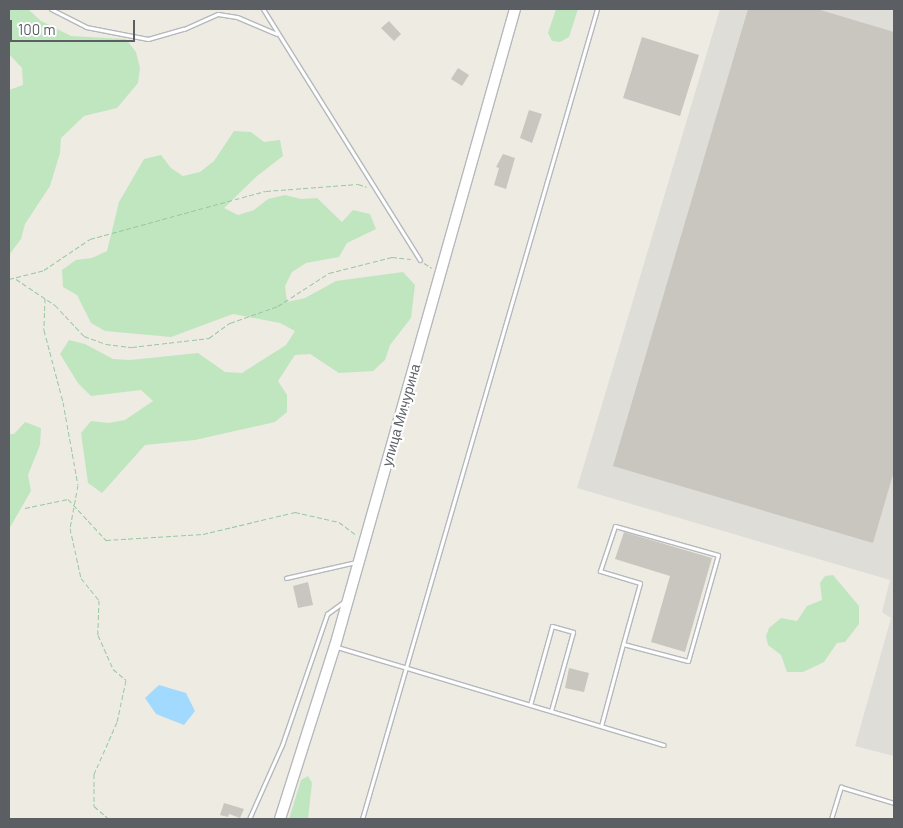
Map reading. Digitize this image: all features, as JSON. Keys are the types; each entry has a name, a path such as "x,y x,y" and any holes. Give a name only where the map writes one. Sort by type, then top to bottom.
{"main road":[{"name":"улица Мичурина","path":"280,819 335,646 515,9"}],"lane":[{"path":"51,9 86,27 148,38 184,29 218,14 237,17 277,34"},
{"path":"263,9 420,260"},
{"path":"362,819 406,670 428,586 597,9"},
{"path":"601,726 623,644 640,583 600,571 615,526 718,555 688,661 623,644"},
{"path":"286,578 359,561"},
{"path":"249,819 282,746 327,614 348,598"},
{"path":"530,705 552,626 573,632 551,711"},
{"path":"335,646 406,670 664,744"},
{"path":"831,819 841,787 894,803"}],"path":[{"path":"9,279 16,279 44,270 90,239 266,190 358,184 375,189"},
{"path":"16,279 55,305 84,336 106,344 132,346 209,338 230,323 278,306 330,273 361,268 392,257 420,260 441,273"},
{"path":"45,298 44,330 63,402 78,485 70,528 81,578 99,600 98,635 113,669 126,680 117,722 94,774 94,806 110,819"},
{"path":"25,508 68,499 106,540 202,534 295,512 339,522 365,541"}],"shaded area":[{"path":"720,9 894,9 894,756 855,746 891,618 882,612 890,580 577,488"}],"green space":[{"path":"9,9 28,9 41,21 71,36 126,39 136,52 140,68 138,83 117,108 84,116 61,138 60,153 50,186 25,224 21,239 9,255 9,90 23,85 22,68 9,54"},
{"path":"556,9 578,9 569,37 560,42 552,41 548,33"},
{"path":"234,131 251,132 264,142 280,140 283,156 257,176 224,208 238,215 254,210 268,199 285,195 301,199 317,198 342,222 353,210 370,214 376,229 347,243 339,257 306,263 292,272 285,286 287,302 305,298 336,281 403,272 415,285 411,318 390,345 385,360 373,371 339,373 310,354 295,355 278,381 287,395 287,412 275,422 195,440 145,445 102,493 88,483 81,433 91,421 108,423 125,420 153,401 141,390 91,396 78,383 60,354 69,340 85,344 113,359 130,360 198,353 225,372 242,373 286,345 295,331 280,323 233,314 171,337 105,331 91,323 77,295 63,287 62,270 76,260 92,258 107,251 119,202 144,159 161,155 171,168 183,176 200,172 214,161"},
{"path":"25,422 41,428 40,445 28,475 31,491 9,529 9,434 14,434"},
{"path":"833,575 859,606 859,624 845,642 837,643 824,662 803,672 787,672 781,655 768,645 766,636 769,628 781,618 797,621 807,606 822,600 820,583 825,576"},
{"path":"308,776 312,783 308,819 289,819 301,780"}],"water":[{"path":"159,685 186,693 195,711 184,725 156,714 145,698"}],"building":[{"path":"748,9 817,9 894,32 894,471 873,543 613,466"},
{"path":"389,21 401,34 394,41 381,28"},
{"path":"642,37 699,55 680,116 623,98"},
{"path":"458,68 469,75 462,86 451,79"},
{"path":"529,110 542,114 532,143 520,138"},
{"path":"503,154 515,158 506,189 494,185 499,168 496,167"},
{"path":"624,532 712,558 685,652 651,642 670,576 615,559"},
{"path":"308,582 313,605 298,608 293,586"},
{"path":"569,668 589,673 584,692 565,688"},
{"path":"224,803 244,809 240,818 229,814 228,817 220,815"}]}
